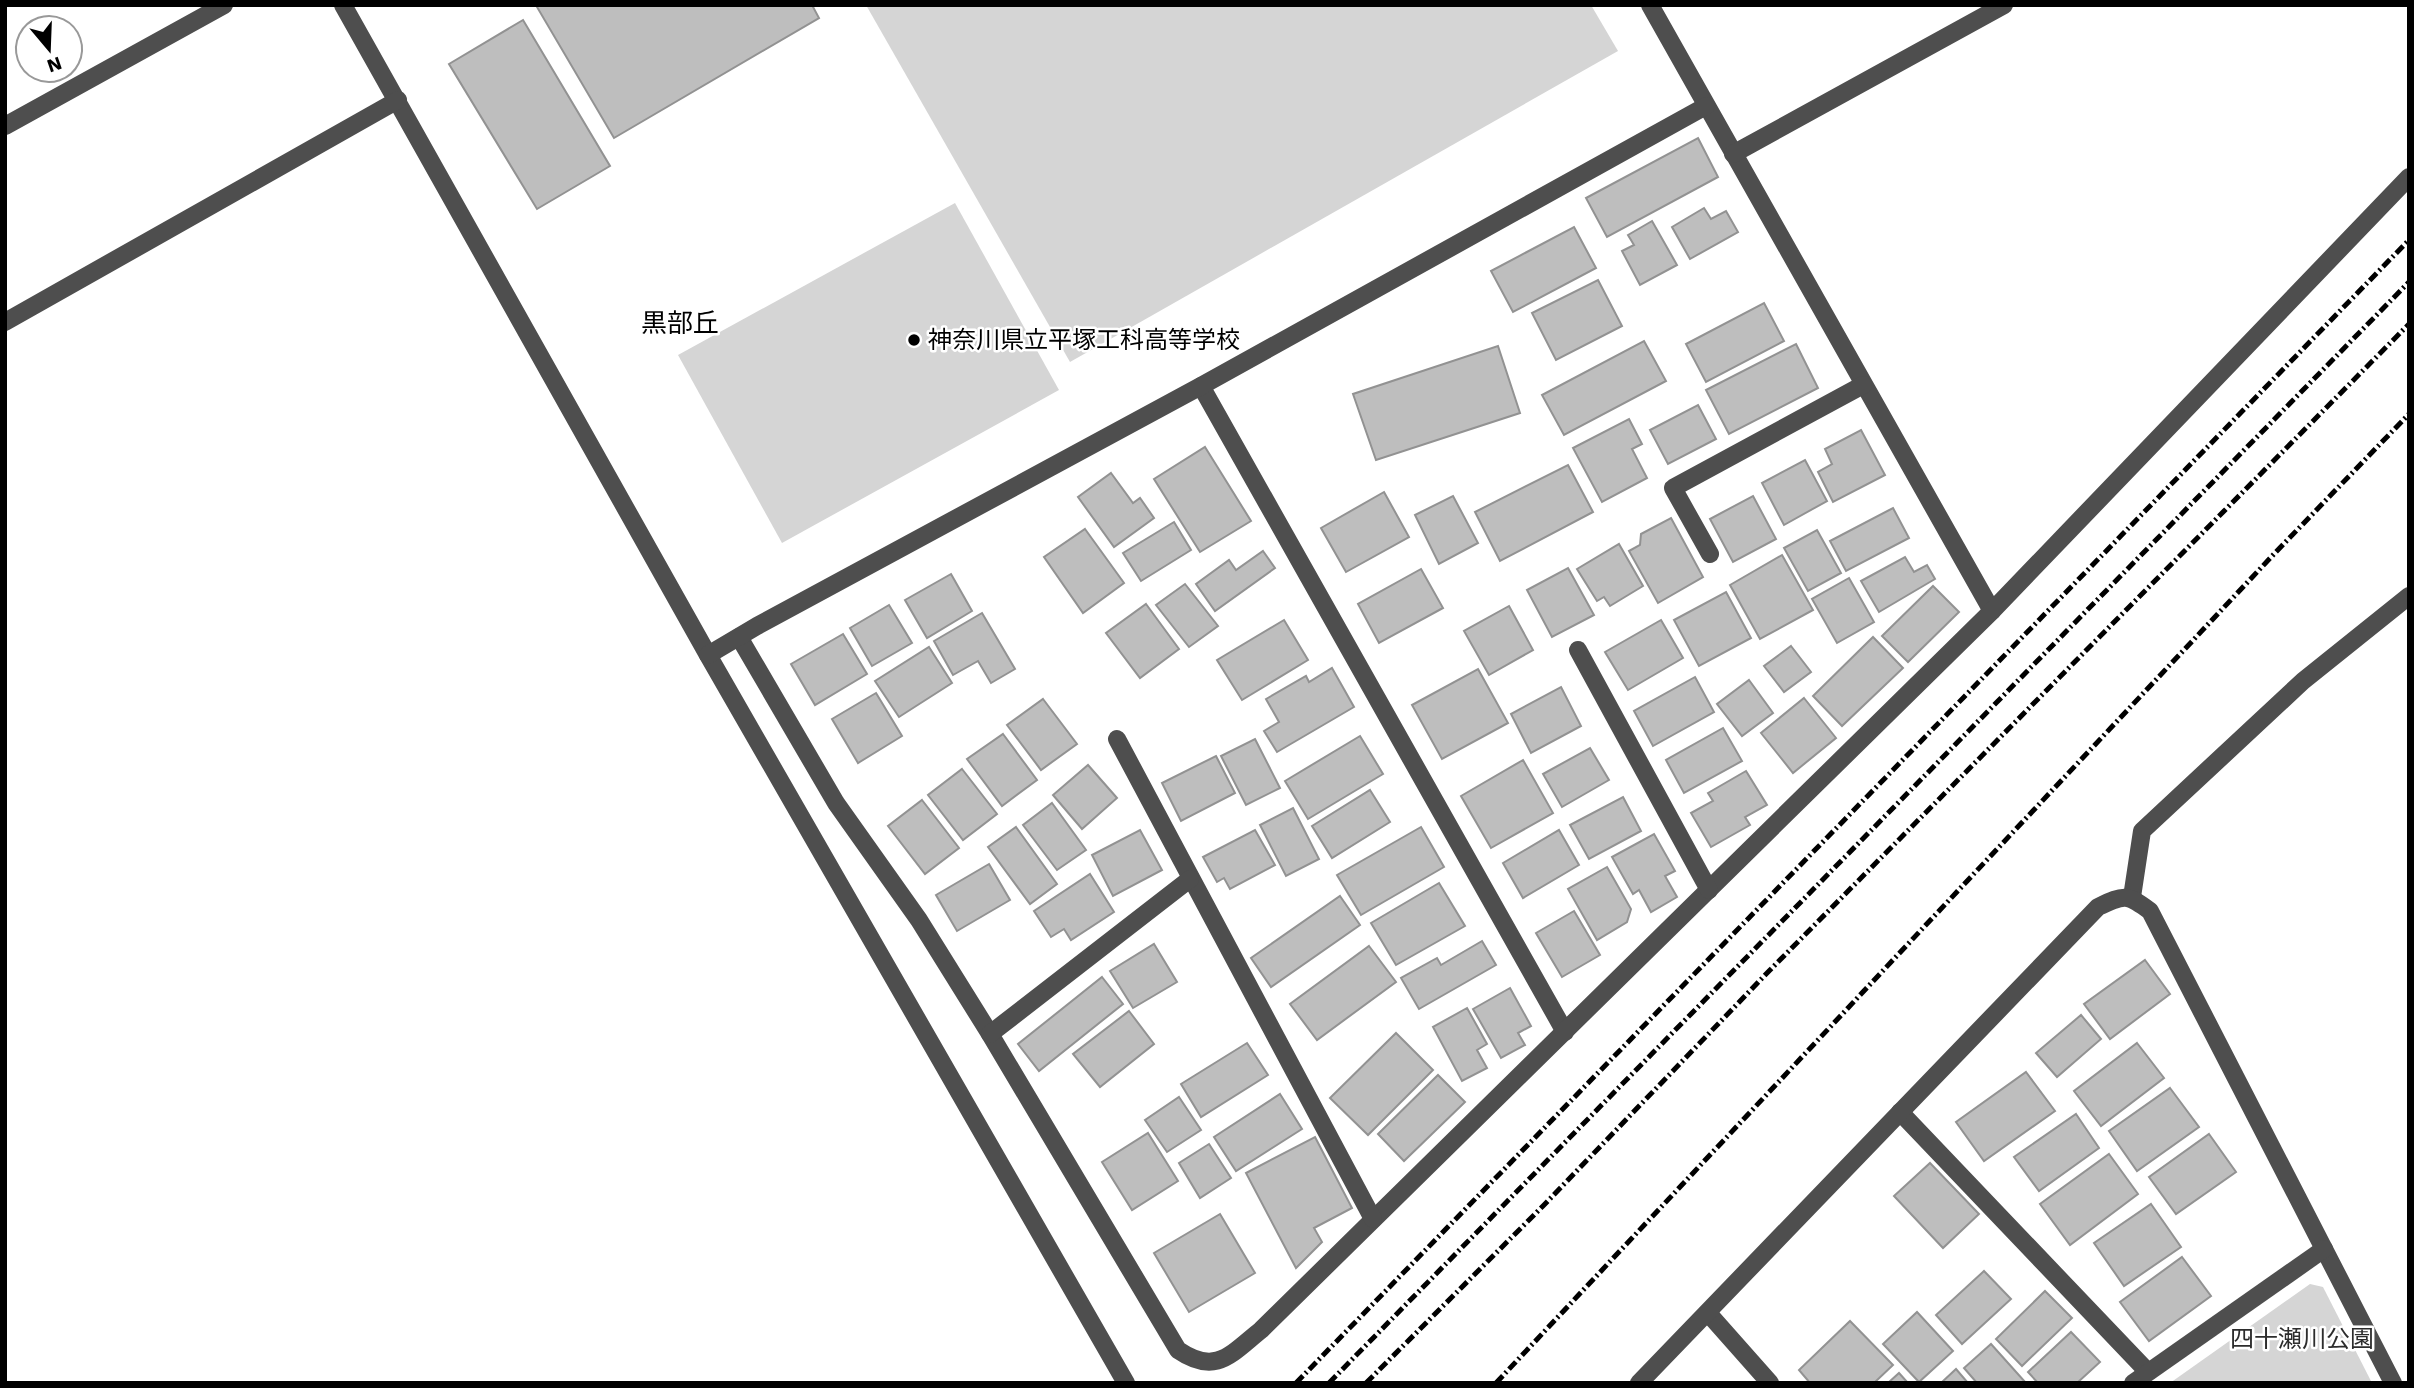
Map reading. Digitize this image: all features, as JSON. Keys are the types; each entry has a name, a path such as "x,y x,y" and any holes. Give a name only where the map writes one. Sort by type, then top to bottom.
{"street":[{"path":"5,126 224,5"},
{"path":"342,5 398,100 708,655 1126,1383"},
{"path":"1650,5 1992,611"},
{"path":"1733,153 2004,5"},
{"path":"5,322 398,100"},
{"path":"708,655 1706,106"},
{"path":"739,637 836,803 919,920 990,1034 1178,1350 1191,1359 1210,1363 1235,1350 1262,1330 1992,611 2409,177"},
{"path":"1710,554 1673,488 1864,385"},
{"path":"1201,386 1565,1032"},
{"path":"2132,897 2141,831 2303,681 2409,596"},
{"path":"1578,650 1709,890"},
{"path":"1117,739 1373,1219"},
{"path":"990,1034 1190,878"},
{"path":"1639,1383 2098,906 2116,898 2132,897 2150,911 2393,1383"},
{"path":"1900,1112 2141,1377 2323,1250"},
{"path":"1708,1313 1770,1383"}],"green space":[{"path":"866,5 1591,5 1618,51 1070,362"},
{"path":"955,203 1059,390 782,543 678,355"},
{"name":"四十瀬川公園","path":"2310,1284 2323,1287 2372,1383 2170,1383"}],"building":[{"path":"812,5 819,18 614,138 537,7"},
{"path":"523,20 610,166 537,209 449,64"},
{"path":"1698,138 1718,177 1607,237 1586,198"},
{"path":"1704,208 1711,219 1726,211 1738,232 1690,259 1672,227"},
{"path":"1652,221 1677,265 1640,285 1622,251 1634,245 1628,235"},
{"path":"1574,227 1596,268 1513,312 1491,271"},
{"path":"1598,280 1622,326 1556,360 1532,313"},
{"path":"1764,303 1784,341 1706,382 1686,344"},
{"path":"1644,341 1666,381 1564,435 1542,395"},
{"path":"1796,344 1818,388 1729,434 1706,390"},
{"path":"1498,346 1520,413 1376,460 1353,394"},
{"path":"1698,405 1716,439 1668,464 1650,430"},
{"path":"1629,419 1642,444 1632,449 1647,478 1602,502 1573,448"},
{"path":"1861,430 1885,475 1833,502 1818,472 1832,464 1825,449"},
{"path":"1205,447 1251,521 1200,552 1154,479"},
{"path":"1805,460 1827,501 1784,525 1762,483"},
{"path":"1568,465 1593,512 1500,561 1475,512"},
{"path":"1111,473 1133,503 1140,498 1154,518 1114,547 1078,497"},
{"path":"1384,492 1409,537 1346,572 1321,528"},
{"path":"1453,496 1478,543 1439,564 1415,515"},
{"path":"1753,496 1776,539 1733,562 1710,519"},
{"path":"1893,508 1909,538 1846,571 1830,541"},
{"path":"1671,518 1703,577 1658,603 1629,551 1640,545 1641,534"},
{"path":"1174,522 1191,550 1141,581 1123,553"},
{"path":"1085,529 1124,583 1083,613 1044,557"},
{"path":"1817,530 1841,573 1808,591 1784,548"},
{"path":"1619,544 1643,586 1610,606 1604,597 1597,601 1577,569"},
{"path":"1263,551 1275,568 1215,611 1196,584 1229,560 1236,570"},
{"path":"1782,555 1813,610 1760,639 1730,585"},
{"path":"1905,557 1914,572 1927,565 1935,579 1879,612 1861,581"},
{"path":"1568,568 1594,615 1552,637 1527,590"},
{"path":"1421,569 1443,608 1379,643 1358,604"},
{"path":"951,574 972,611 927,638 905,600"},
{"path":"1849,578 1874,622 1837,643 1812,599"},
{"path":"1185,584 1218,626 1189,647 1156,605"},
{"path":"1933,586 1959,612 1908,662 1882,636"},
{"path":"1726,592 1751,638 1699,666 1674,620"},
{"path":"1146,604 1179,649 1140,678 1106,633"},
{"path":"889,605 912,643 872,666 850,628"},
{"path":"1509,606 1533,650 1489,675 1464,631"},
{"path":"982,613 1015,669 991,683 978,661 953,675 934,641"},
{"path":"1284,620 1308,660 1242,700 1217,660"},
{"path":"1661,620 1683,658 1628,690 1605,652"},
{"path":"843,634 867,674 815,705 791,664"},
{"path":"1873,637 1903,668 1842,726 1813,696"},
{"path":"1791,646 1811,672 1784,692 1764,666"},
{"path":"929,647 952,683 899,717 875,681"},
{"path":"1332,668 1354,707 1277,752 1264,731 1279,722 1266,699 1306,676 1309,682"},
{"path":"1478,669 1508,723 1442,759 1412,705"},
{"path":"1695,677 1714,712 1653,746 1634,711"},
{"path":"1749,680 1773,713 1742,736 1717,704"},
{"path":"1561,687 1581,726 1531,753 1511,714"},
{"path":"876,693 902,736 858,763 832,719"},
{"path":"1804,698 1836,738 1793,773 1761,733"},
{"path":"1043,699 1077,744 1041,770 1007,725"},
{"path":"1723,728 1742,761 1684,793 1666,760"},
{"path":"1003,734 1037,780 1002,806 967,759"},
{"path":"1360,736 1383,774 1308,819 1285,781"},
{"path":"1255,739 1280,788 1246,805 1221,756"},
{"path":"1590,748 1609,780 1562,807 1543,774"},
{"path":"1216,756 1235,793 1181,821 1162,783"},
{"path":"1523,760 1553,813 1491,848 1461,796"},
{"path":"1088,765 1117,798 1082,829 1053,795"},
{"path":"962,769 997,814 963,840 928,795"},
{"path":"1746,771 1767,805 1745,817 1750,825 1711,847 1691,813 1713,801 1708,793"},
{"path":"1370,790 1390,822 1332,858 1312,826"},
{"path":"1623,797 1641,831 1589,859 1570,825"},
{"path":"922,800 959,848 925,874 888,826"},
{"path":"1052,803 1086,850 1057,870 1023,825"},
{"path":"1293,808 1319,859 1286,876 1260,825"},
{"path":"1016,827 1057,884 1030,904 988,847"},
{"path":"1421,827 1444,867 1361,915 1337,875"},
{"path":"1140,830 1162,870 1113,896 1092,855"},
{"path":"1255,830 1275,865 1230,889 1224,878 1217,882 1203,857"},
{"path":"1559,830 1579,865 1523,898 1503,863"},
{"path":"1654,834 1675,871 1665,876 1677,897 1651,912 1639,890 1633,894 1612,857"},
{"path":"989,864 1010,900 957,931 936,895"},
{"path":"1607,867 1631,909 1627,922 1597,940 1568,889"},
{"path":"1090,874 1114,912 1071,940 1064,929 1051,937 1034,911"},
{"path":"1439,883 1465,926 1396,965 1371,923"},
{"path":"1340,896 1360,925 1271,987 1251,958"},
{"path":"1574,911 1600,955 1562,977 1536,933"},
{"path":"1482,941 1496,965 1419,1009 1401,978 1437,958 1441,965"},
{"path":"1154,944 1177,982 1133,1008 1110,971"},
{"path":"1369,946 1396,982 1317,1040 1290,1004"},
{"path":"2145,960 2170,994 2110,1039 2084,1004"},
{"path":"1102,977 1123,1004 1039,1071 1018,1044"},
{"path":"1510,988 1531,1026 1518,1033 1525,1045 1501,1058 1473,1009"},
{"path":"1467,1008 1487,1044 1477,1050 1487,1068 1462,1081 1433,1027"},
{"path":"1129,1011 1154,1044 1100,1087 1073,1054"},
{"path":"2081,1015 2101,1039 2057,1077 2036,1053"},
{"path":"1396,1033 1433,1070 1368,1135 1330,1098"},
{"path":"1247,1043 1268,1075 1201,1117 1181,1084"},
{"path":"2137,1043 2164,1078 2101,1126 2074,1091"},
{"path":"2026,1072 2055,1111 1984,1161 1956,1122"},
{"path":"1438,1075 1465,1102 1404,1161 1378,1134"},
{"path":"2170,1088 2199,1127 2137,1171 2109,1131"},
{"path":"1280,1094 1302,1129 1236,1171 1214,1137"},
{"path":"1179,1097 1201,1130 1167,1152 1145,1120"},
{"path":"2076,1114 2099,1148 2039,1191 2014,1157"},
{"path":"1148,1133 1178,1181 1132,1210 1102,1162"},
{"path":"2209,1134 2236,1172 2176,1214 2149,1177"},
{"path":"1315,1137 1352,1208 1314,1228 1322,1242 1296,1268 1246,1173"},
{"path":"1209,1144 1231,1178 1200,1198 1179,1163"},
{"path":"2109,1154 2138,1194 2070,1245 2040,1204"},
{"path":"1930,1163 1979,1214 1943,1248 1894,1196"},
{"path":"2151,1204 2181,1247 2124,1286 2094,1243"},
{"path":"1220,1214 1255,1273 1189,1312 1154,1253"},
{"path":"2182,1257 2211,1296 2149,1341 2120,1302"},
{"path":"1984,1271 2011,1299 1962,1344 1936,1315"},
{"path":"2045,1291 2072,1318 2022,1366 1996,1339"},
{"path":"1917,1312 1953,1351 1919,1382 1883,1344"},
{"path":"1850,1321 1893,1365 1874,1383 1810,1383 1799,1370"},
{"path":"2071,1332 2100,1362 2077,1383 2038,1383 2028,1372"},
{"path":"1991,1344 2026,1383 1977,1383 1964,1368"},
{"path":"1956,1369 1968,1383 1941,1383"},
{"path":"1899,1373 1908,1383 1888,1383"}],"railway":[{"path":"1296,1383 2409,240"},
{"path":"1329,1383 2409,282"},
{"path":"1366,1383 2409,324"},
{"path":"1496,1383 2274,554 2409,414"}],"place":[{"name":"神奈川県立平塚工科高等学校","path":"914,340"}],"district":[{"name":"黒部丘","path":"680,323"}]}
